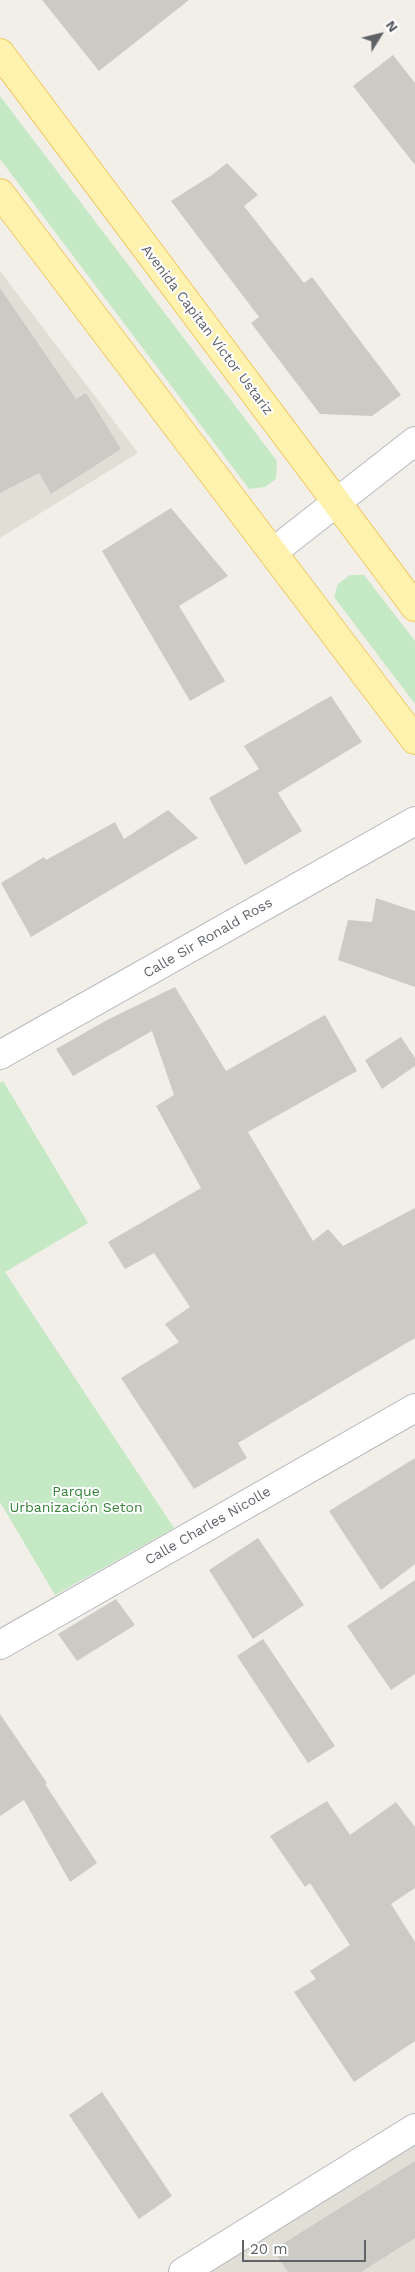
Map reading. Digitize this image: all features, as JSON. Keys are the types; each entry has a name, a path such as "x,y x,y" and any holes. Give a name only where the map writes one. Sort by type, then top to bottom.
{"main road":[{"name":"Avenida Capitan Víctor Ustariz","path":"0,53 415,607"},
{"path":"0,193 415,740"}],"street":[{"path":"273,552 415,440"},
{"name":"Calle Sir Ronald Ross","path":"0,1055 415,821"},
{"name":"Calle Charles Nicolle","path":"0,1644 415,1408"},
{"path":"183,2272 415,2128"}],"shaded area":[{"path":"0,271 138,453 0,538"},
{"path":"415,2143 415,2272 210,2272"}],"green space":[{"path":"0,96 277,461 276,479 265,487 249,489 0,159"},
{"path":"350,575 364,575 415,641 415,704 334,597 338,584"},
{"name":"Parque Urbanización Seton","path":"3,1081 88,1223 5,1272 174,1528 55,1595 0,1502 0,1083"}],"building":[{"path":"42,0 189,0 99,71"},
{"path":"393,55 415,83 415,165 353,86"},
{"path":"227,163 258,195 244,206 304,283 312,277 401,395 372,416 320,414 251,323 259,317 171,201 212,175"},
{"path":"0,288 76,399 86,393 121,449 51,494 39,473 0,493"},
{"path":"171,508 228,576 179,606 225,681 190,701 102,551"},
{"path":"331,696 362,742 278,793 302,831 245,865 209,798 259,769 244,746"},
{"path":"168,810 198,838 31,937 1,883 44,857 46,860 115,822 124,839"},
{"path":"376,898 415,911 415,987 338,960 348,920 372,922"},
{"path":"175,987 226,1071 325,1015 357,1071 248,1132 313,1241 328,1229 343,1246 415,1208 415,1338 238,1443 247,1458 194,1489 121,1378 179,1342 165,1324 190,1307 154,1253 125,1269 108,1242 201,1188 156,1106 174,1095 152,1031 73,1076 56,1049 107,1020"},
{"path":"401,1037 415,1058 415,1066 382,1089 365,1060"},
{"path":"415,1458 415,1564 381,1590 329,1511"},
{"path":"258,1538 304,1605 253,1639 209,1570"},
{"path":"415,1580 415,1674 391,1690 347,1626"},
{"path":"116,1599 135,1625 77,1661 58,1634"},
{"path":"263,1639 335,1746 308,1763 237,1656"},
{"path":"0,1714 47,1783 45,1784 97,1863 70,1882 24,1800 0,1816"},
{"path":"327,1801 350,1835 396,1802 415,1827 415,1888 391,1904 415,1942 415,2041 354,2082 294,1992 316,1979 310,1971 350,1945 310,1883 305,1887 270,1836"},
{"path":"102,2092 172,2196 139,2219 69,2115"},
{"path":"415,2161 415,2238 361,2272 288,2272 273,2250"}]}
